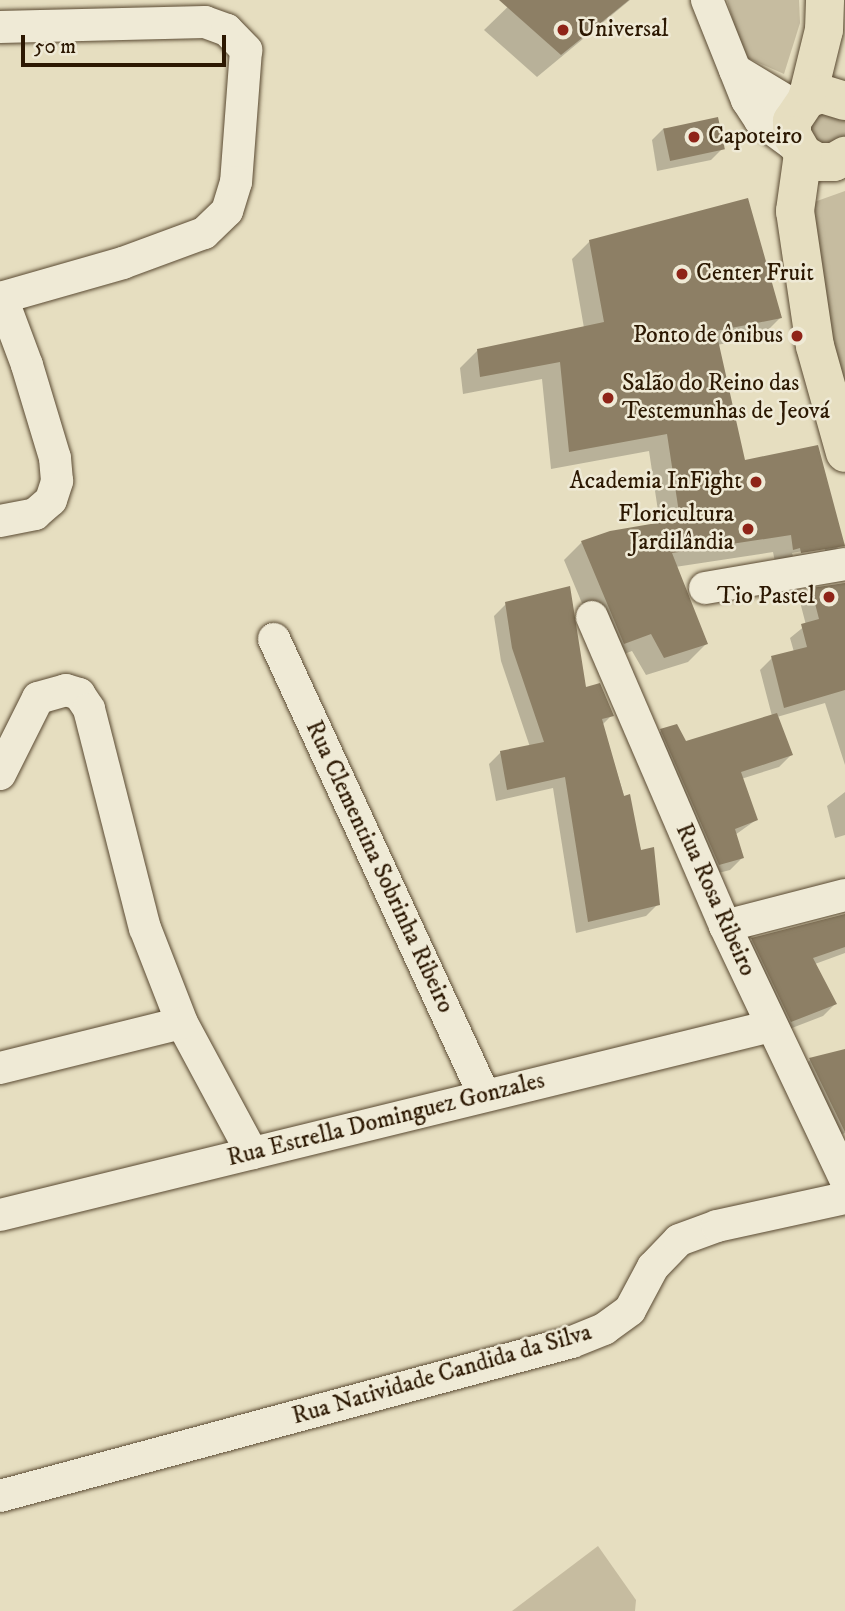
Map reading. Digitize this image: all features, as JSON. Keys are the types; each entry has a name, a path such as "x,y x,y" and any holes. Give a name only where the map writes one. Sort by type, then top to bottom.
{"main road":[{"path":"825,0 824,30 792,135 800,151 817,162 834,162 845,156"},
{"path":"802,104 822,94 845,101"},
{"path":"800,151 795,211 815,346 845,453"},
{"path":"795,211 826,186 845,180"}],"street":[{"path":"707,0 735,70 760,120 800,151"},
{"path":"0,27 205,22 228,30 246,50 236,182 227,211 204,233 122,263 1,298 27,365 57,481 51,500 34,514 0,521"},
{"path":"735,70 802,104"},
{"path":"705,588 845,564"},
{"name":"Rua Rosa Ribeiro","path":"592,617 725,926 845,1179"},
{"name":"Rua Clementina Sobrinha Ribeiro","path":"274,639 484,1095"},
{"path":"0,774 38,698 57,691 79,694 89,709 145,928 182,1023 252,1153"},
{"path":"725,926 845,895"},
{"path":"0,1068 182,1023"},
{"name":"Rua Estrella Dominguez Gonzales","path":"0,1214 771,1026"},
{"name":"Rua Natividade Candida da Silva","path":"0,1496 572,1342 604,1329 630,1310 653,1268 679,1240 717,1226 845,1198"}],"shaded area":[{"path":"727,0 799,0 800,23 784,74 743,56"},
{"path":"814,111 845,117 845,142 822,152 805,123"},
{"path":"845,191 845,412 803,206"},
{"path":"598,1546 636,1600 635,1611 512,1611"}],"building":[{"name":"Universal","path":"499,0 629,0 561,55"},
{"name":"Capoteiro","path":"718,117 725,149 670,161 663,129"},
{"path":"748,198 782,318 716,331 745,460 818,445 845,546 801,553 800,548 793,550 791,535 672,553 708,644 664,658 651,634 624,644 581,541 610,531 680,519 667,434 569,452 560,362 480,377 477,349 604,322 589,240"},
{"path":"845,583 845,690 784,708 771,656 807,647 801,624 819,619 811,588"},
{"path":"570,586 586,687 600,683 614,716 602,719 624,796 630,794 641,850 654,847 660,905 588,922 565,777 507,790 500,751 544,742 512,648 505,602"},
{"path":"777,713 793,755 741,772 758,820 735,829 744,858 719,865 660,729 677,724 686,741"},
{"path":"845,914 845,947 813,958 837,1004 791,1022 751,938"},
{"path":"845,1049 845,1132 809,1058"}],"place":[{"name":"Universal","path":"563,30"},
{"name":"Capoteiro","path":"694,137"},
{"name":"Center Fruit","path":"682,274"},
{"name":"Ponto de ônibus","path":"797,336"},
{"name":"Salão do Reino das Testemunhas de Jeová","path":"608,398"},
{"name":"Academia InFight","path":"756,482"},
{"name":"Floricultura Jardilândia","path":"748,529"},
{"name":"Tio Pastel","path":"829,597"}]}
